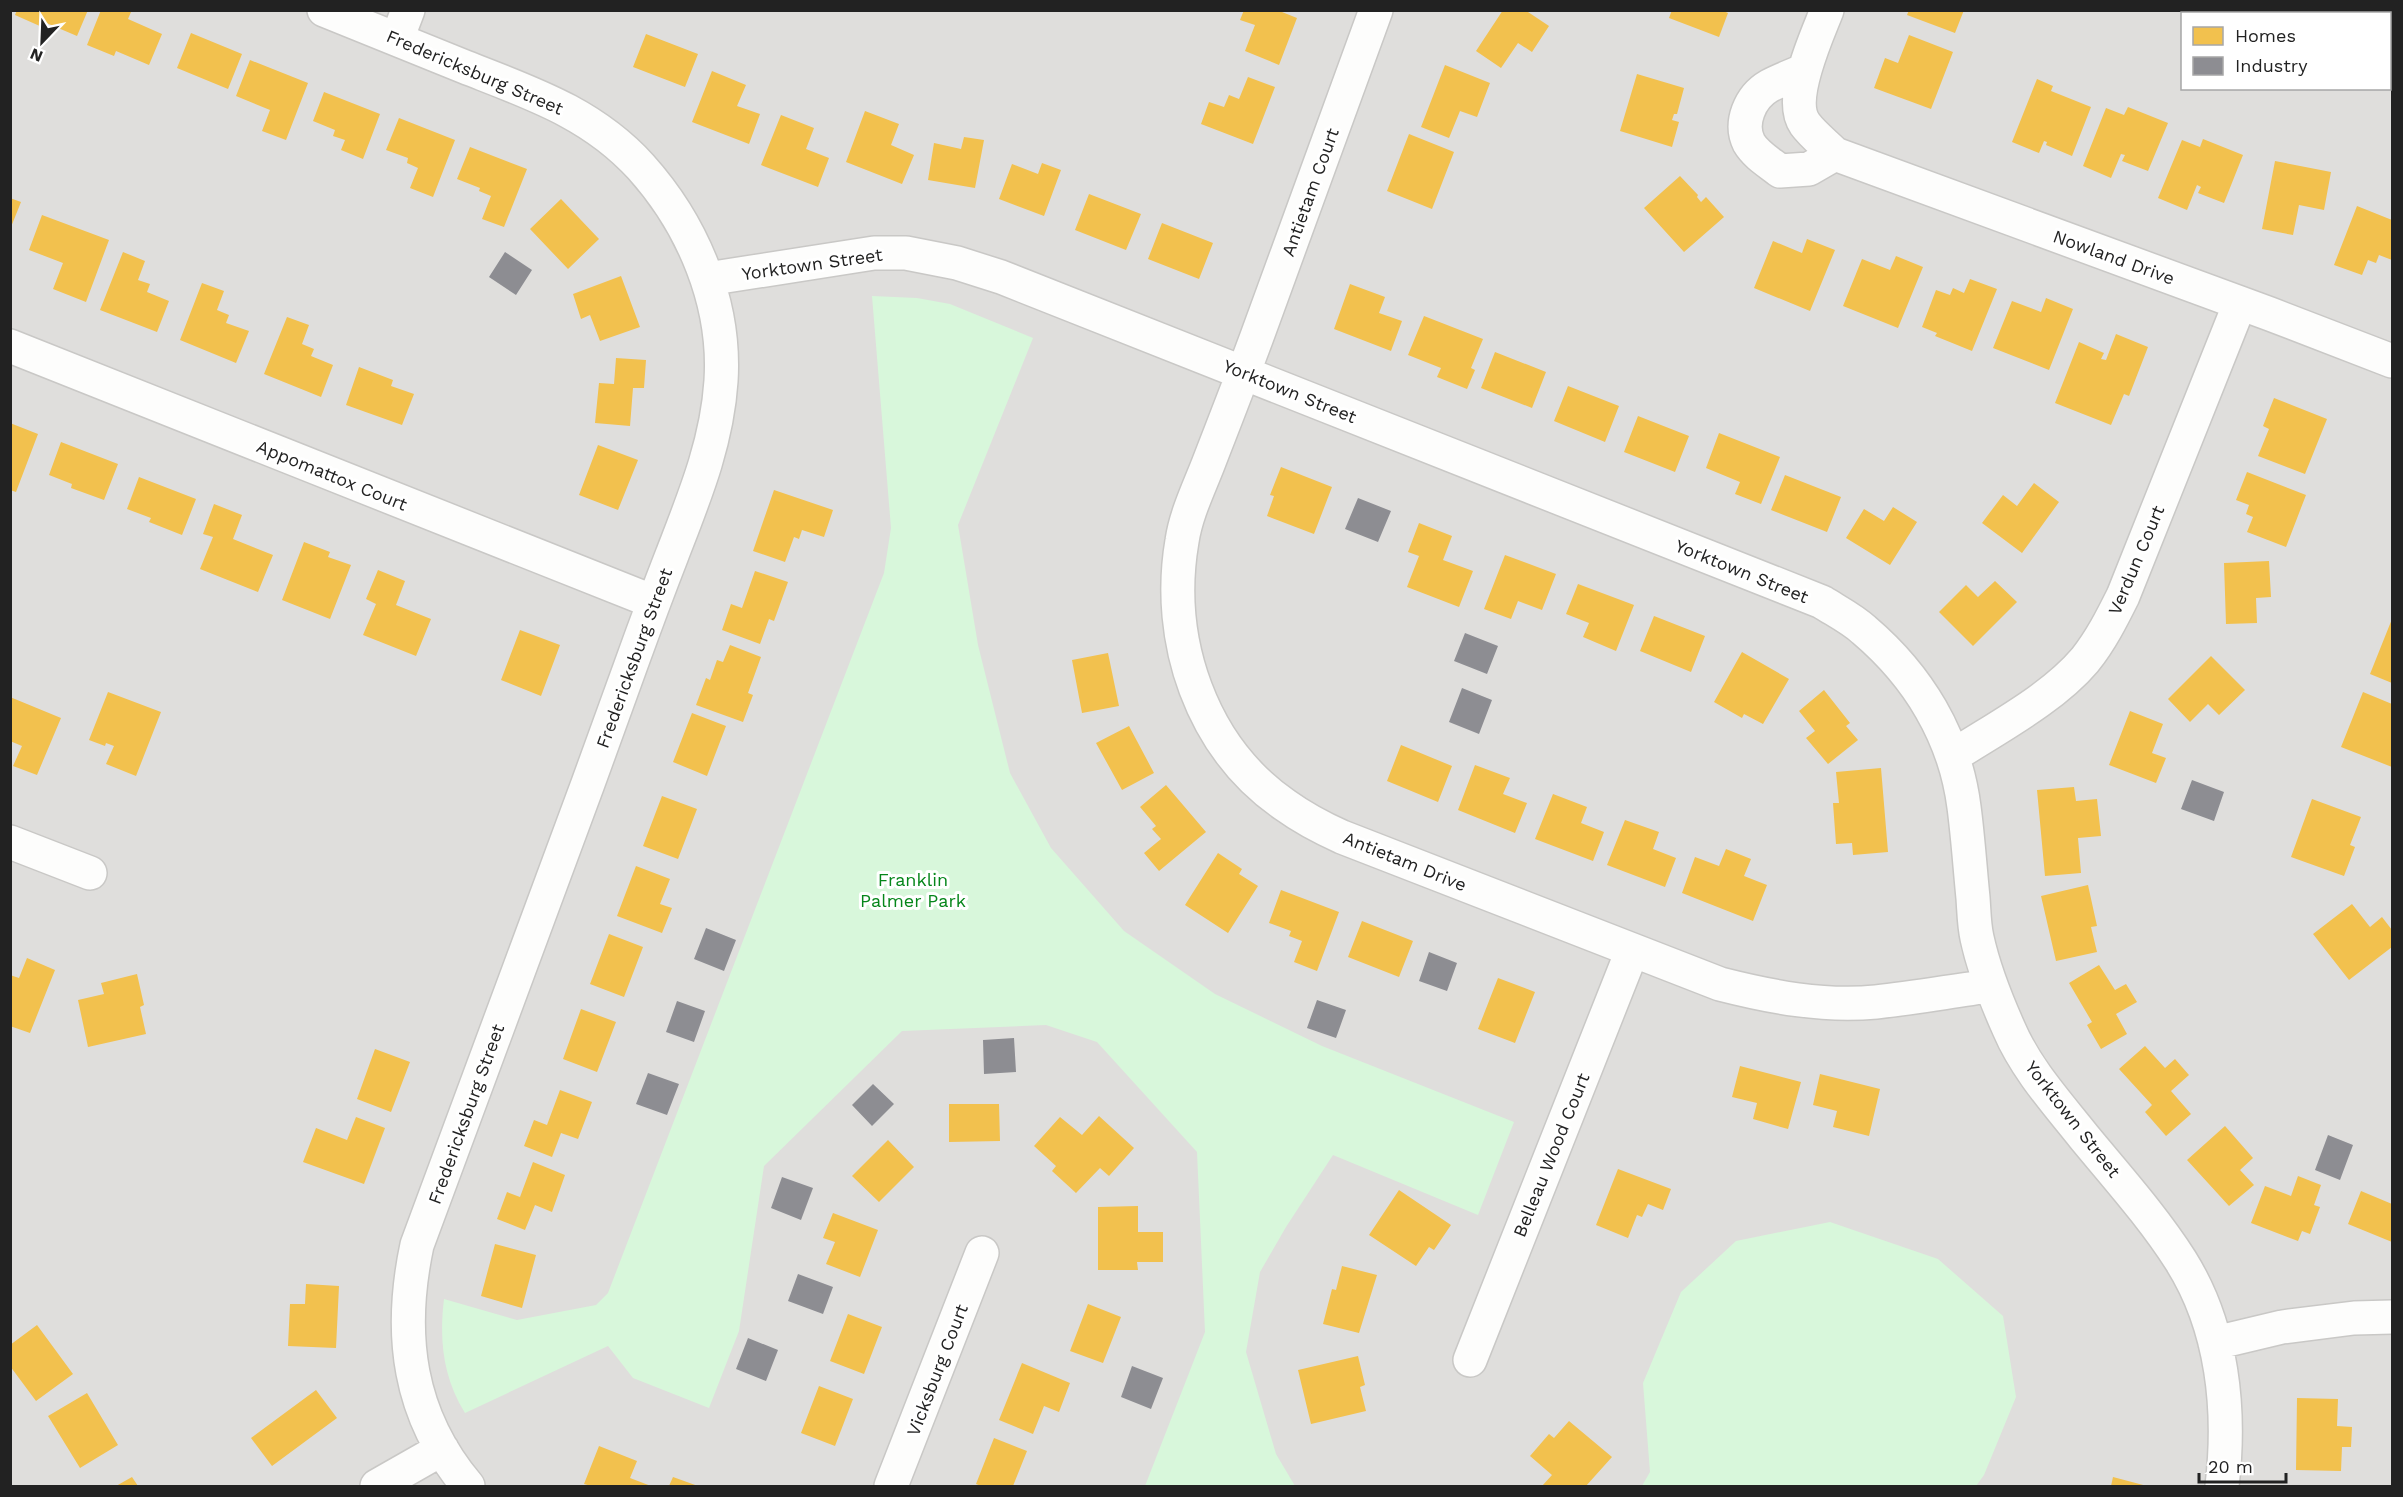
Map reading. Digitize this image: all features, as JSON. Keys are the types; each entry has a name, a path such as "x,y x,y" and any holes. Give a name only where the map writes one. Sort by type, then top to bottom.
{"street":[{"name":"Fredericksburg Street","path":"324,10 403,25 559,104 601,131 639,165 668,200 689,235 707,279 716,311 721,346 717,420 704,473 654,602 417,1245 407,1303 408,1350 421,1405 442,1449 468,1486"},
{"name":"Antietam Court","path":"1243,373 1376,10"},
{"name":"Nowland Drive","path":"1827,10 1804,70 1799,100 1803,122 1835,154 2392,361"},
{"path":"1804,70 1767,87 1750,105 1744,128 1749,143 1761,157 1780,171 1809,169 1835,154"},
{"name":"Yorktown Street","path":"707,279 874,252 916,255 957,263 1001,277 1822,602 1863,628 1901,665 1929,704 1953,756 1964,804 1977,936 1990,986 2010,1033 2040,1082 2137,1201 2181,1261 2199,1297 2215,1343 2222,1373 2226,1425 2222,1486"},
{"name":"Verdun Court","path":"1953,756 2018,715 2059,684 2084,661 2103,634 2123,596 2240,303"},
{"name":"Appomattox Court","path":"10,346 654,602"},
{"name":"Antietam Drive","path":"1243,373 1189,512 1182,540 1177,578 1177,618 1186,665 1199,700 1235,759 1262,787 1284,805 1316,825 1720,984 1802,1001 1875,1002 1990,986"},
{"path":"10,842 90,873"},
{"name":"Belleau Wood Court","path":"1470,1360 1632,951"},
{"name":"Vicksburg Court","path":"891,1486 982,1253"},
{"path":"2215,1343 2282,1327 2354,1318 2392,1317"},
{"path":"377,1486 442,1449"}],"shaded area":[{"path":"10,11 2392,11 2392,1486 11,1486"}],"green space":[{"name":"Franklin Palmer Park","path":"872,296 917,298 950,304 1033,338 958,525 978,645 1010,773 1051,848 1124,931 1215,994 1322,1046 1514,1122 1478,1215 1333,1155 1286,1227 1260,1272 1246,1352 1276,1454 1295,1486 1145,1486 1205,1332 1197,1152 1097,1042 1046,1025 902,1031 764,1166 739,1331 709,1408 633,1378 608,1346 465,1413 447,1372 442,1329 444,1299 517,1320 596,1305 608,1293 884,573 891,528"},
{"path":"1830,1222 1938,1259 2003,1316 2016,1397 1984,1475 1976,1486 1642,1486 1650,1472 1643,1383 1681,1292 1736,1241"}],"building: Homes":[{"path":"17,10 88,10 77,36 44,22 42,27 15,15"},
{"path":"101,10 128,10 131,12 128,19 162,34 149,65 116,51 114,56 87,45"},
{"path":"1244,10 1277,10 1297,18 1279,65 1245,51 1255,25 1240,20"},
{"path":"1503,10 1525,10 1549,26 1532,52 1518,43 1501,68 1476,51"},
{"path":"1672,10 1721,10 1728,13 1719,37 1669,18"},
{"path":"1909,10 1964,10 1955,33 1907,15"},
{"path":"2300,10 2360,10 2360,12 2300,12"},
{"path":"191,33 242,54 228,89 177,68"},
{"path":"646,34 698,54 685,87 633,67"},
{"path":"1909,35 1953,52 1931,109 1874,88 1885,58 1898,63"},
{"path":"250,60 308,83 286,140 262,131 270,110 236,96"},
{"path":"1445,65 1490,83 1477,117 1460,111 1449,138 1421,127"},
{"path":"712,71 746,85 737,106 760,114 749,144 692,122"},
{"path":"1637,74 1684,88 1677,114 1674,114 1672,120 1679,122 1672,147 1620,131"},
{"path":"1248,77 1275,87 1253,144 1201,124 1209,102 1224,107 1229,95 1239,99"},
{"path":"2037,79 2053,86 2051,91 2091,107 2072,156 2046,145 2047,142 2044,141 2039,153 2012,142"},
{"path":"324,92 380,114 363,159 341,150 345,140 333,136 335,130 313,121"},
{"path":"2128,107 2168,123 2148,171 2122,161 2125,155 2121,154 2111,178 2083,166 2106,108 2124,115"},
{"path":"865,111 899,124 891,145 914,155 902,184 846,162"},
{"path":"781,115 814,128 806,149 829,158 818,187 761,165"},
{"path":"399,118 455,140 433,197 410,188 418,168 407,163 408,158 386,150"},
{"path":"1409,134 1454,152 1432,209 1387,191"},
{"path":"964,137 984,140 975,188 928,180 934,143 961,149"},
{"path":"2203,139 2243,155 2224,203 2198,193 2201,187 2197,185 2187,210 2158,198 2182,140 2200,147"},
{"path":"470,147 527,169 504,227 482,219 491,196 479,191 480,188 457,179"},
{"path":"2275,161 2331,172 2324,210 2299,205 2293,235 2262,229"},
{"path":"1042,163 1061,170 1044,216 999,199 1012,164 1038,174"},
{"path":"1680,176 1698,195 1701,202 1706,197 1724,217 1684,252 1644,208"},
{"path":"1089,194 1141,214 1126,250 1075,230"},
{"path":"10,198 21,202 11,227 10,227"},
{"path":"561,199 599,239 568,269 530,229"},
{"path":"2357,206 2392,220 2392,260 2379,255 2376,263 2368,260 2362,275 2334,265"},
{"path":"42,215 109,240 86,302 53,289 63,263 29,250"},
{"path":"1162,223 1213,243 1199,279 1148,259"},
{"path":"1807,239 1835,250 1810,311 1754,288 1773,241 1802,253"},
{"path":"123,252 145,261 138,280 150,284 147,292 169,301 157,332 100,310"},
{"path":"1896,256 1923,267 1898,328 1843,306 1862,259 1890,270"},
{"path":"621,276 640,327 600,341 590,315 581,319 573,294"},
{"path":"1970,279 1997,289 1972,351 1935,336 1937,333 1922,327 1936,290 1950,295 1953,288 1964,293"},
{"path":"202,283 224,291 217,310 229,315 226,323 249,331 236,363 180,340"},
{"path":"1350,284 1385,297 1379,313 1402,321 1391,351 1334,329"},
{"path":"2046,298 2073,309 2049,370 1993,348 2012,301 2041,312"},
{"path":"1424,316 1483,339 1471,368 1475,370 1467,389 1437,377 1441,368 1408,355"},
{"path":"287,317 309,325 302,344 314,349 311,356 333,365 321,397 264,374"},
{"path":"2116,334 2148,347 2129,396 2124,394 2111,425 2055,403 2079,342 2104,353 2101,359 2106,360"},
{"path":"1495,352 1546,372 1532,408 1481,388"},
{"path":"616,358 646,360 644,388 633,388 630,426 595,423 599,383 614,384"},
{"path":"359,367 393,380 391,386 414,394 402,425 346,405"},
{"path":"1568,386 1619,406 1605,442 1554,421"},
{"path":"2274,398 2327,419 2305,474 2258,456 2269,429 2263,426"},
{"path":"1638,416 1689,436 1675,472 1624,452"},
{"path":"10,423 38,434 16,492 10,490"},
{"path":"1719,433 1780,457 1761,504 1735,494 1740,482 1706,468"},
{"path":"61,442 118,464 104,500 71,488 72,484 49,475"},
{"path":"598,445 638,460 618,510 579,495"},
{"path":"1281,467 1332,487 1314,534 1267,516 1274,496 1270,495"},
{"path":"2247,472 2306,495 2286,547 2247,532 2253,517 2246,514 2249,505 2236,500"},
{"path":"1785,475 1841,497 1827,532 1771,510"},
{"path":"139,477 196,499 182,535 149,522 151,518 127,509"},
{"path":"2034,483 2059,502 2022,553 1982,523 2003,495 2017,506"},
{"path":"774,490 833,510 824,537 802,530 799,539 794,537 785,562 753,551"},
{"path":"214,504 242,515 233,539 273,555 258,592 200,569 213,537 203,534"},
{"path":"1893,507 1917,522 1890,565 1846,538 1864,509 1884,521"},
{"path":"1419,523 1452,536 1443,560 1473,571 1459,607 1407,587 1419,556 1408,552"},
{"path":"304,542 330,552 328,557 351,565 330,619 282,600"},
{"path":"1505,555 1556,574 1542,610 1518,601 1511,619 1484,609"},
{"path":"2269,561 2271,597 2256,598 2257,623 2226,624 2224,563"},
{"path":"378,570 405,581 396,605 431,619 416,656 363,635 376,604 366,599"},
{"path":"755,571 788,582 774,621 769,619 760,644 722,630 731,604 742,608"},
{"path":"1995,581 2017,602 1973,646 1939,612 1966,585 1978,597"},
{"path":"1578,584 1634,605 1616,651 1583,637 1589,623 1566,614"},
{"path":"1654,616 1705,636 1691,672 1640,651"},
{"path":"2392,619 2392,683 2370,674"},
{"path":"520,630 560,645 541,696 501,680"},
{"path":"730,645 761,657 748,693 753,695 743,722 696,705 706,678 710,680 717,660 723,662"},
{"path":"1742,652 1789,679 1763,724 1744,714 1742,718 1714,702"},
{"path":"1108,653 1119,706 1082,713 1072,660"},
{"path":"2211,656 2245,690 2219,715 2208,704 2190,722 2168,699"},
{"path":"1824,690 1850,723 1846,726 1858,740 1828,764 1806,738 1815,731 1799,711"},
{"path":"108,692 161,712 136,776 106,764 114,746 106,743 105,746 89,740"},
{"path":"2363,692 2392,704 2392,767 2341,747"},
{"path":"10,697 61,718 37,775 13,766 22,746 10,741"},
{"path":"2130,711 2163,724 2152,753 2166,758 2156,783 2109,765"},
{"path":"692,713 726,726 707,776 673,762"},
{"path":"1129,726 1154,773 1122,790 1096,743"},
{"path":"1401,745 1452,766 1438,802 1387,781"},
{"path":"1475,765 1510,778 1503,794 1527,803 1515,833 1458,810"},
{"path":"1881,768 1888,852 1853,855 1852,843 1836,844 1833,803 1839,803 1836,772"},
{"path":"1166,785 1206,832 1159,871 1144,853 1161,839 1152,829 1156,826 1140,807"},
{"path":"2074,787 2076,801 2097,799 2101,836 2078,838 2081,873 2045,876 2037,790"},
{"path":"1553,794 1587,807 1581,823 1604,832 1593,861 1535,839"},
{"path":"662,796 697,809 678,859 643,846"},
{"path":"2312,799 2361,817 2350,845 2355,847 2344,876 2291,857"},
{"path":"1625,820 1659,832 1653,849 1676,858 1665,887 1607,865"},
{"path":"1726,849 1751,859 1744,876 1767,885 1753,921 1682,893 1695,857 1719,866"},
{"path":"1218,853 1242,869 1239,874 1258,886 1228,933 1185,905"},
{"path":"636,866 670,879 660,904 672,908 662,933 617,916"},
{"path":"2088,885 2097,926 2091,927 2097,952 2056,961 2041,896"},
{"path":"1281,890 1339,912 1317,971 1294,962 1302,941 1289,936 1291,931 1269,923"},
{"path":"2352,904 2370,927 2382,917 2392,930 2392,947 2349,980 2313,934"},
{"path":"1362,921 1413,941 1399,977 1348,957"},
{"path":"609,934 643,947 624,997 590,984"},
{"path":"27,958 55,970 30,1033 10,1026 10,975 19,978"},
{"path":"2099,965 2115,990 2126,984 2137,1002 2116,1014 2127,1034 2101,1049 2087,1025 2092,1022 2069,983"},
{"path":"137,974 144,1005 140,1007 146,1034 88,1047 78,1000 104,994 101,983"},
{"path":"1498,978 1535,992 1515,1043 1478,1029"},
{"path":"581,1009 616,1022 597,1072 563,1059"},
{"path":"2145,1046 2165,1068 2175,1059 2189,1075 2171,1091 2191,1114 2166,1136 2145,1112 2152,1105 2119,1069"},
{"path":"375,1049 410,1062 391,1112 357,1099"},
{"path":"1740,1066 1801,1082 1788,1129 1753,1119 1757,1103 1732,1097"},
{"path":"1820,1074 1880,1089 1869,1136 1833,1127 1837,1111 1813,1105"},
{"path":"560,1090 592,1102 578,1139 561,1133 552,1157 524,1146 534,1120 547,1125"},
{"path":"949,1104 999,1104 1000,1141 949,1142"},
{"path":"1099,1116 1134,1148 1109,1176 1100,1168 1076,1193 1052,1171 1056,1166 1034,1146 1060,1117 1082,1135"},
{"path":"356,1117 385,1128 364,1184 303,1162 316,1128 347,1140"},
{"path":"2225,1126 2253,1158 2240,1170 2254,1185 2229,1206 2187,1160"},
{"path":"888,1140 914,1167 879,1202 852,1176"},
{"path":"533,1162 565,1175 552,1212 535,1205 525,1230 497,1219 507,1192 520,1197"},
{"path":"1618,1169 1671,1189 1663,1210 1648,1204 1642,1217 1637,1215 1628,1238 1596,1225"},
{"path":"2298,1176 2321,1185 2314,1205 2320,1207 2310,1234 2302,1231 2298,1241 2251,1223 2265,1186 2291,1196"},
{"path":"1399,1190 1451,1225 1434,1250 1429,1247 1416,1266 1369,1235"},
{"path":"2361,1191 2392,1204 2392,1242 2348,1224"},
{"path":"1138,1206 1138,1232 1163,1232 1163,1262 1137,1262 1138,1270 1098,1270 1098,1207"},
{"path":"833,1213 878,1230 860,1277 826,1264 835,1242 823,1238"},
{"path":"495,1244 536,1255 522,1308 481,1296"},
{"path":"1342,1266 1377,1275 1359,1333 1323,1324 1332,1289 1336,1290"},
{"path":"306,1284 339,1286 336,1348 288,1346 290,1304 305,1304"},
{"path":"1088,1304 1121,1317 1103,1363 1070,1351"},
{"path":"848,1314 882,1327 864,1374 830,1361"},
{"path":"37,1325 73,1374 36,1401 10,1366 10,1345"},
{"path":"1358,1356 1365,1385 1360,1387 1366,1411 1311,1424 1298,1370"},
{"path":"1022,1363 1070,1383 1059,1412 1044,1406 1033,1434 999,1420"},
{"path":"819,1386 853,1399 835,1446 801,1433"},
{"path":"316,1390 337,1418 272,1466 251,1438"},
{"path":"87,1393 118,1445 80,1468 48,1416"},
{"path":"2297,1398 2338,1399 2337,1426 2352,1427 2351,1447 2342,1447 2341,1471 2296,1470"},
{"path":"1569,1421 1612,1457 1586,1486 1542,1486 1552,1475 1530,1456 1549,1434 1554,1438"},
{"path":"994,1438 1027,1451 1013,1486 976,1484"},
{"path":"599,1446 637,1461 630,1478 651,1486 584,1484"},
{"path":"132,1477 138,1486 116,1486"},
{"path":"673,1477 698,1486 669,1486"},
{"path":"2113,1477 2147,1486 2111,1486"}],"building: Industry":[{"path":"505,252 532,270 516,295 489,277"},
{"path":"1358,498 1391,511 1378,542 1345,529"},
{"path":"1465,633 1498,646 1487,674 1454,661"},
{"path":"1462,688 1492,700 1479,734 1449,722"},
{"path":"2192,780 2224,792 2214,821 2181,809"},
{"path":"706,928 736,940 724,971 694,959"},
{"path":"1429,952 1457,963 1447,991 1419,981"},
{"path":"1317,1000 1346,1010 1336,1038 1307,1028"},
{"path":"677,1001 705,1011 694,1042 666,1032"},
{"path":"1014,1038 1016,1072 984,1074 983,1040"},
{"path":"648,1073 679,1084 667,1115 636,1104"},
{"path":"873,1084 894,1104 872,1126 852,1105"},
{"path":"2328,1135 2353,1145 2340,1180 2315,1170"},
{"path":"782,1177 813,1188 801,1220 771,1208"},
{"path":"798,1274 833,1287 823,1314 788,1301"},
{"path":"748,1338 778,1350 766,1381 736,1369"},
{"path":"1132,1366 1163,1378 1151,1409 1121,1397"}]}
